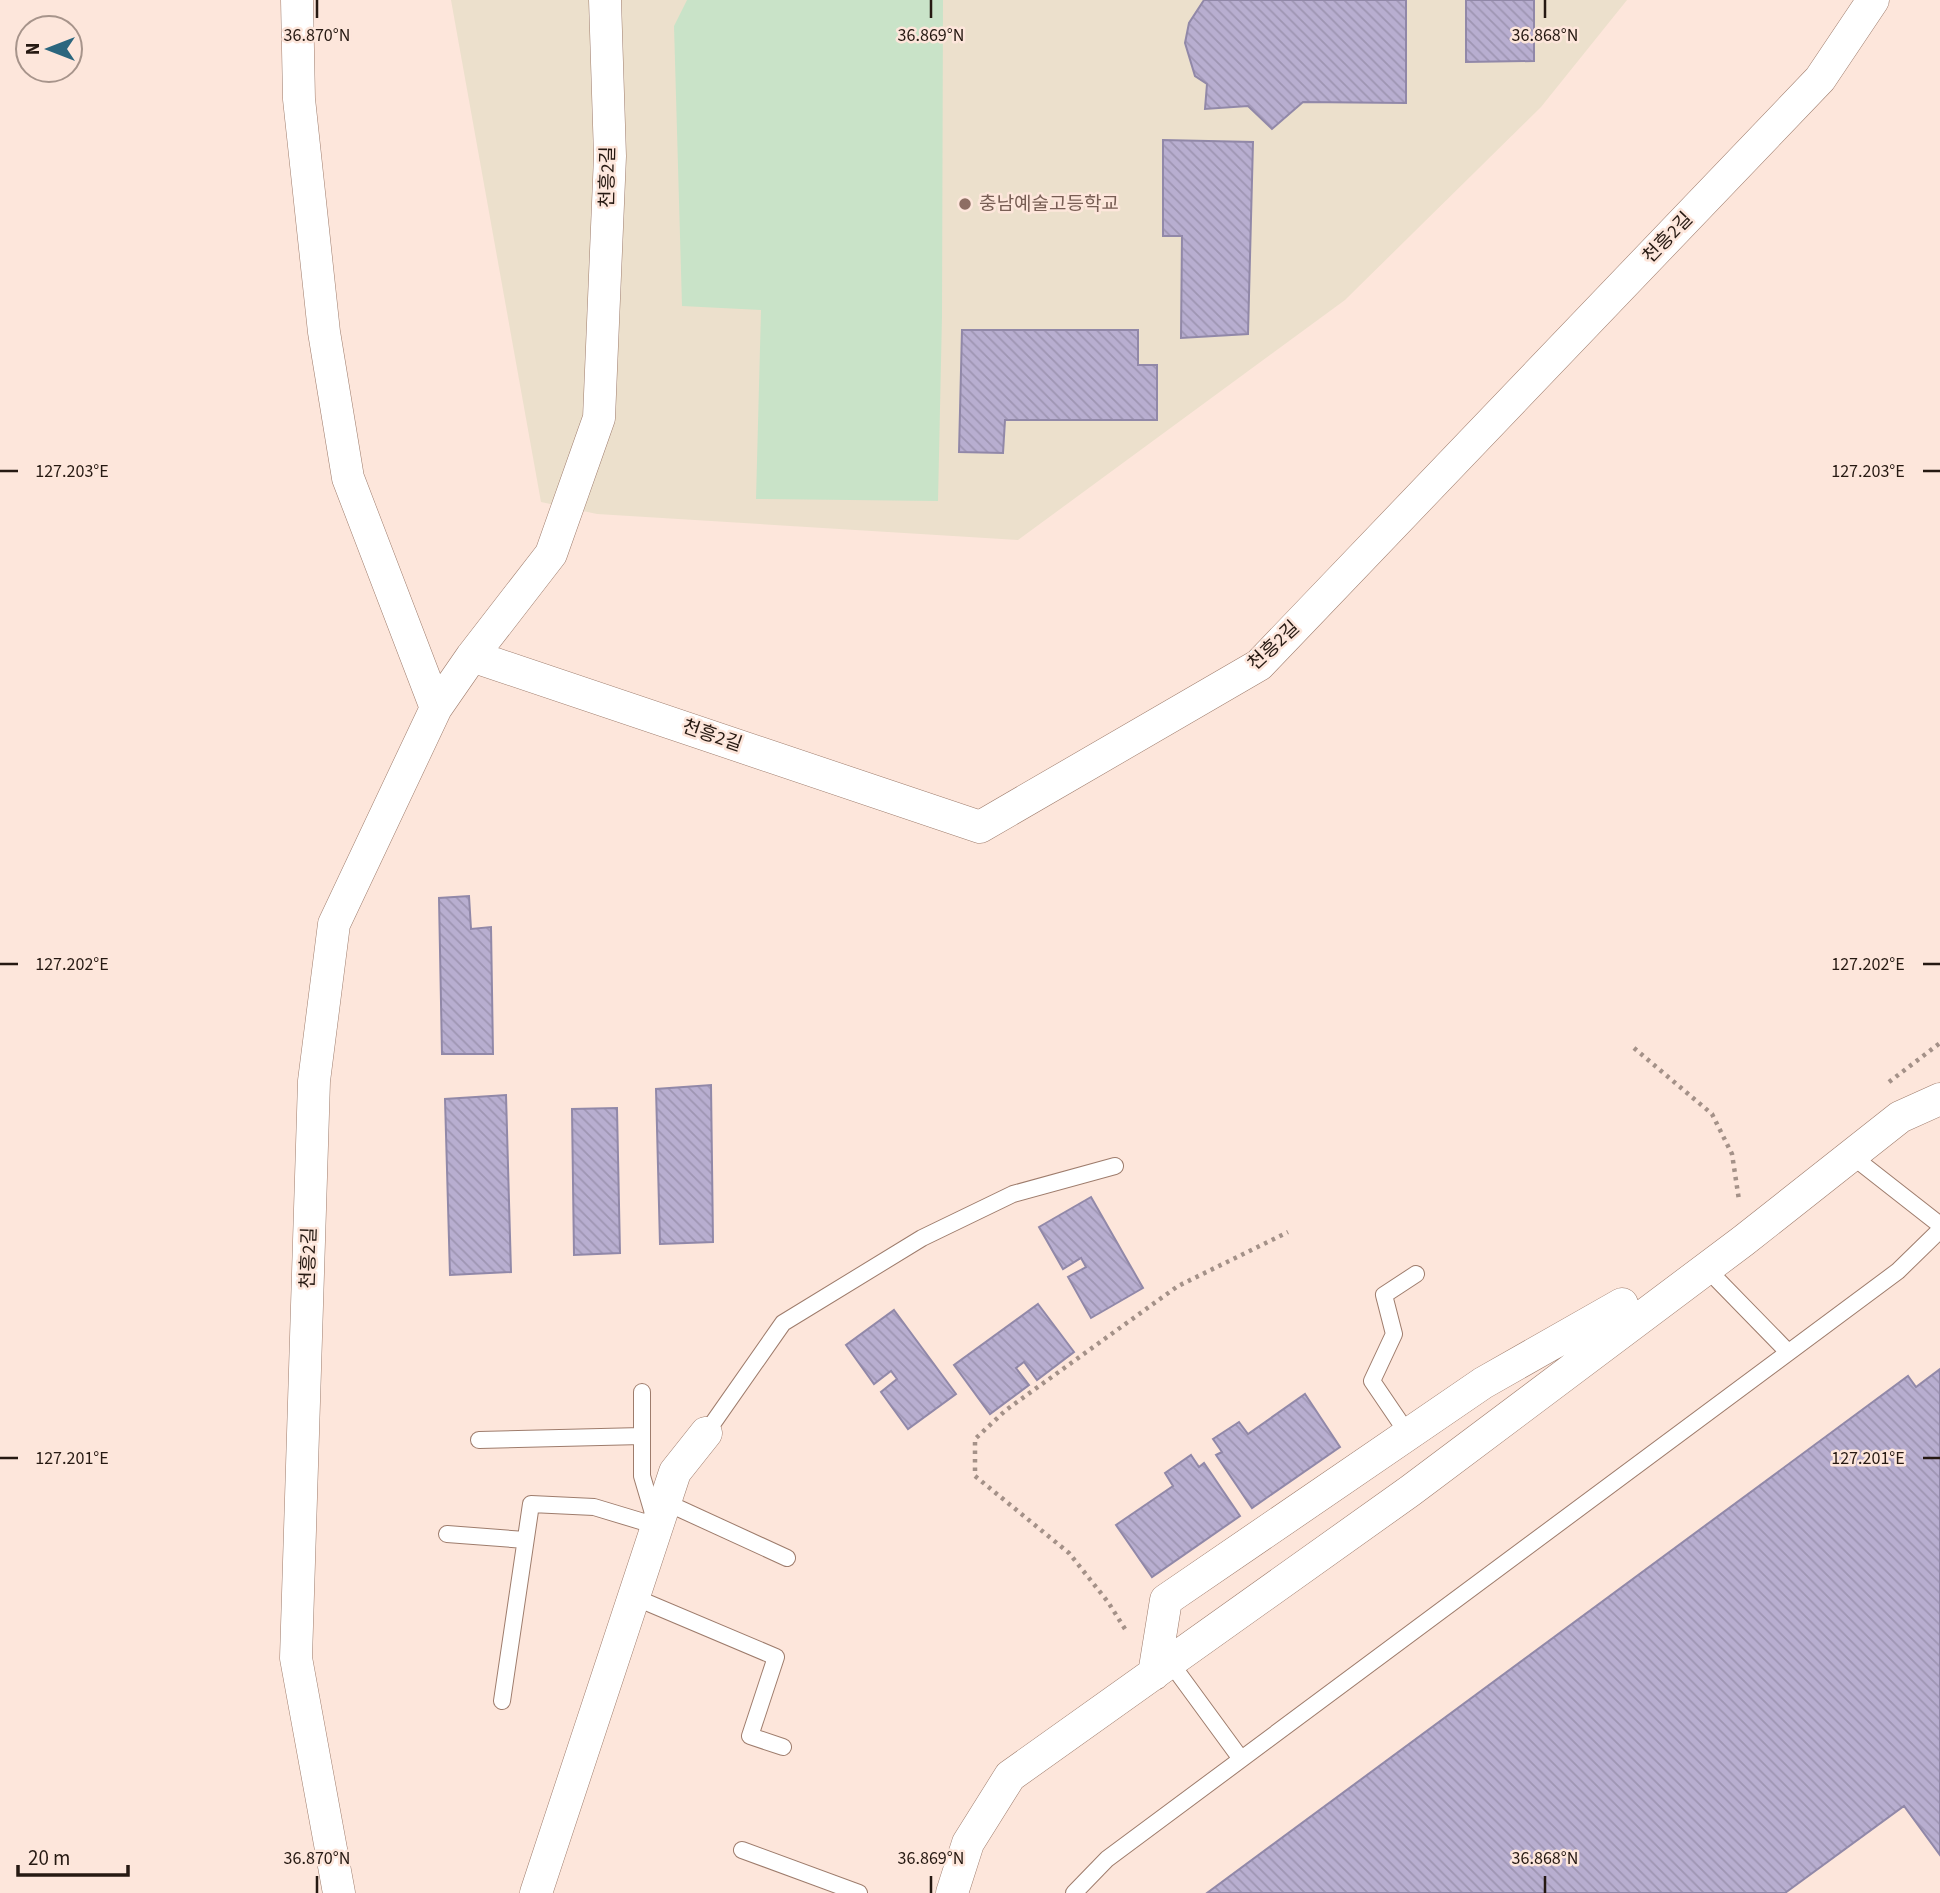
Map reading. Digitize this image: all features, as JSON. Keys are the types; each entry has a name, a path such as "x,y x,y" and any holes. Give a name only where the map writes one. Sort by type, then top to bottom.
{"street":[{"path":"298,0 300,113 324,332 348,478 436,708"},
{"name":"천흥2길","path":"339,1893 296,1658 314,1081 334,924 436,708 472,656 551,554 599,418 610,156 605,0"},
{"name":"천흥2길","path":"472,656 980,827 1259,665 1821,79 1874,0"},
{"path":"952,1893 968,1843 1010,1776 1410,1490 1706,1268 1900,1117 1940,1098"},
{"path":"1162,1668 1166,1600 1483,1383 1622,1304"},
{"path":"536,1893 675,1472 706,1433"}],"lane":[{"path":"1074,1893 1107,1859 1898,1270 1940,1227 1852,1156"},
{"path":"706,1433 783,1323 922,1238 1013,1194 1115,1166"},
{"path":"1706,1268 1788,1352"},
{"path":"1408,1434 1372,1381 1394,1334 1384,1295 1416,1273"},
{"path":"642,1392 642,1476 661,1514"},
{"path":"479,1440 642,1436"},
{"path":"502,1701 531,1504 661,1514 787,1558"},
{"path":"447,1534 525,1540"},
{"path":"634,1597 776,1657 750,1736 783,1746"},
{"path":"1162,1668 1241,1759"},
{"path":"742,1850 859,1893"}],"path":[{"path":"1634,1048 1712,1114 1732,1154 1739,1200"},
{"path":"1162,1668 1069,1553 975,1476 975,1439 1006,1410 1178,1286 1288,1232"}],"shaded area":[{"name":"충남예술고등학교","path":"451,0 1627,0 1541,107 1345,300 1018,540 597,514 541,502"}],"green space":[{"path":"687,0 943,0 942,316 938,501 756,499 761,310 682,306 674,26"}],"building":[{"path":"1204,0 1406,0 1406,103 1303,102 1272,129 1248,106 1205,109 1207,84 1195,76 1185,43 1189,23"},
{"path":"1466,0 1534,0 1534,61 1466,62"},
{"path":"1163,140 1253,142 1248,334 1181,338 1182,236 1163,236"},
{"path":"962,330 1138,330 1138,365 1157,365 1157,420 1005,420 1003,453 959,452"},
{"path":"469,896 471,929 491,927 493,1054 442,1054 439,898"},
{"path":"711,1085 713,1242 660,1244 656,1089"},
{"path":"506,1095 511,1272 450,1275 445,1099"},
{"path":"617,1108 620,1253 574,1255 572,1109"},
{"path":"1091,1197 1143,1288 1091,1318 1068,1277 1086,1267 1081,1258 1063,1269 1039,1227"},
{"path":"1038,1304 1074,1352 1037,1380 1024,1362 1016,1368 1029,1385 990,1414 954,1365"},
{"path":"894,1310 956,1394 908,1429 881,1392 897,1379 891,1371 874,1384 846,1345"},
{"path":"1940,1369 1940,1855 1904,1806 1785,1893 1207,1893 1908,1376 1916,1387"},
{"path":"1305,1394 1340,1447 1252,1508 1216,1455 1222,1452 1213,1439 1239,1422 1248,1434"},
{"path":"1191,1455 1199,1467 1204,1463 1240,1516 1152,1577 1116,1525 1173,1486 1165,1473"}],"place":[{"name":"충남예술고등학교","path":"965,204"}]}
